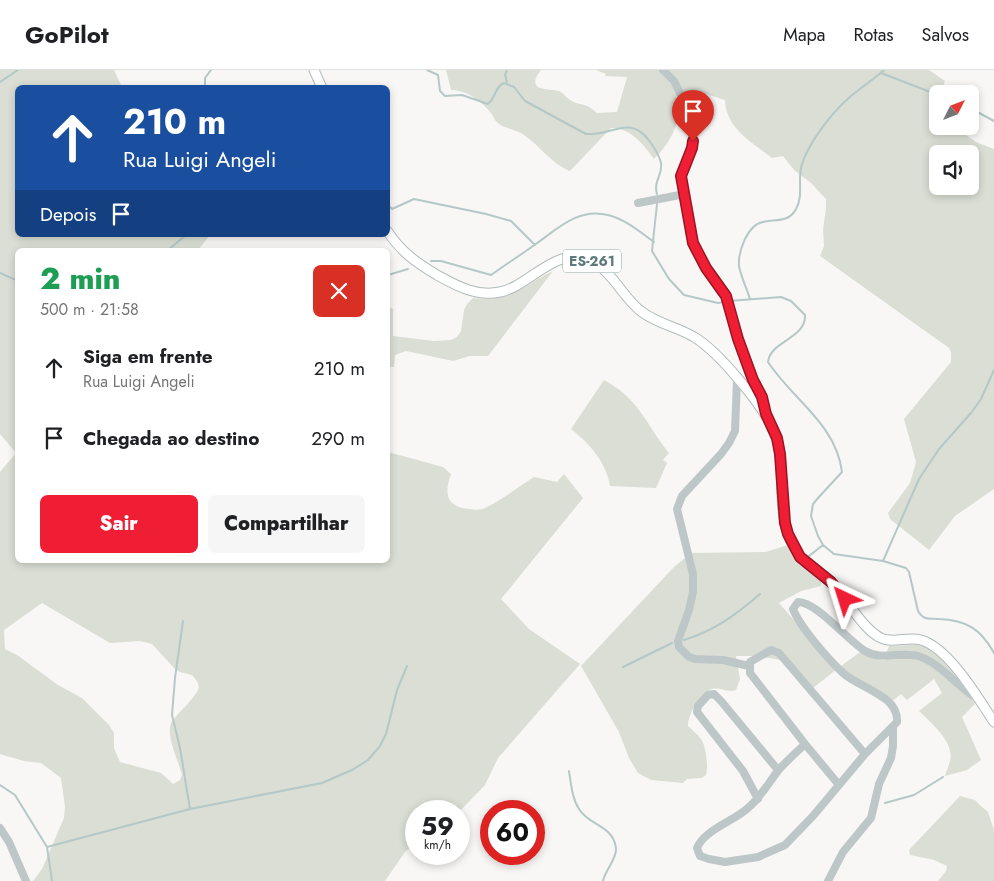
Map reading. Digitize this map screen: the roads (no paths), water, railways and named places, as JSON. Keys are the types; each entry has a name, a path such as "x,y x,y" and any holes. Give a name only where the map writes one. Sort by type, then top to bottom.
{"main road":[{"path":"314,70 321,85"},
{"name":"ES-261","path":"390,235 401,250 412,260 459,288 472,292 502,292 562,258 584,258 595,263 606,272 631,303 641,312 704,343 714,352 766,414 773,427 780,454 785,523 800,557 831,582 855,613 877,635 889,640 916,639 933,646 943,653 979,699 994,722"}],"street":[{"path":"663,70 674,81 692,125 692,148 681,176 693,243 706,268 726,296 730,313 750,372 762,397 766,414"},
{"path":"638,203 685,194"},
{"path":"737,379 735,431 729,444 682,496 677,509 693,574 693,592 689,610 678,641 679,647 689,657 694,659 722,660 749,666"},
{"path":"805,744 778,770 758,799 748,809 703,838 699,844 698,852 704,858 725,862 758,857 780,849 791,841 865,754 896,722 897,716 893,707 882,697 842,671 808,632 793,609 795,604 804,603 824,615 851,641 878,657 917,656 931,662 979,699"},
{"path":"839,785 750,673 750,662 771,650 779,653 865,754"},
{"path":"758,799 743,771 697,712 698,706 708,695 714,694 721,701 778,770"},
{"path":"828,881 843,852 871,818 880,784 891,758 893,727"},
{"path":"0,828 9,842 26,881"}],"waterway":[{"path":"0,82 18,70"},
{"path":"205,85 205,78 211,70"},
{"path":"427,70 438,75 440,91 445,96 462,95 488,104 499,87 504,83 514,87 525,101 586,134 595,134 626,127 634,128 648,139 659,157 661,171 656,185 657,194"},
{"path":"507,70 505,75 507,82"},
{"path":"750,299 739,266 740,254 748,234 757,224 790,217 796,209 800,198 801,169 810,146 829,118 844,102 884,70"},
{"path":"881,73 929,92"},
{"path":"979,113 994,121"},
{"path":"390,207 392,209 414,199 486,214 511,221 535,245"},
{"path":"657,204 652,251 669,279 684,295 718,303 724,302"},
{"path":"431,261 441,261 491,275 558,227 576,217 597,213 608,215 632,226 654,242"},
{"path":"170,248 184,237"},
{"path":"390,274 408,269"},
{"path":"0,273 15,280"},
{"path":"729,301 781,297 791,301 805,315 804,323 800,330 775,349 770,355 768,362 778,376 823,426 838,455 842,472 813,504 811,516 823,545 834,554 883,561 906,568 909,572 918,611 922,616 957,621 972,627 984,638 994,653"},
{"path":"883,561 919,479 939,449 981,399 994,370"},
{"path":"809,556 823,545"},
{"path":"684,640 705,632 725,621 760,594"},
{"path":"183,621 172,715 180,748 190,809"},
{"path":"623,667 672,643"},
{"path":"47,847 190,809 322,783 352,770 368,760 380,746 386,734 397,690 407,666"},
{"path":"569,771 573,796 579,809 583,815 606,830 614,840 616,852 603,881"},
{"path":"885,803 914,795 943,777"},
{"path":"0,785 15,795 47,847 52,881"}]}
